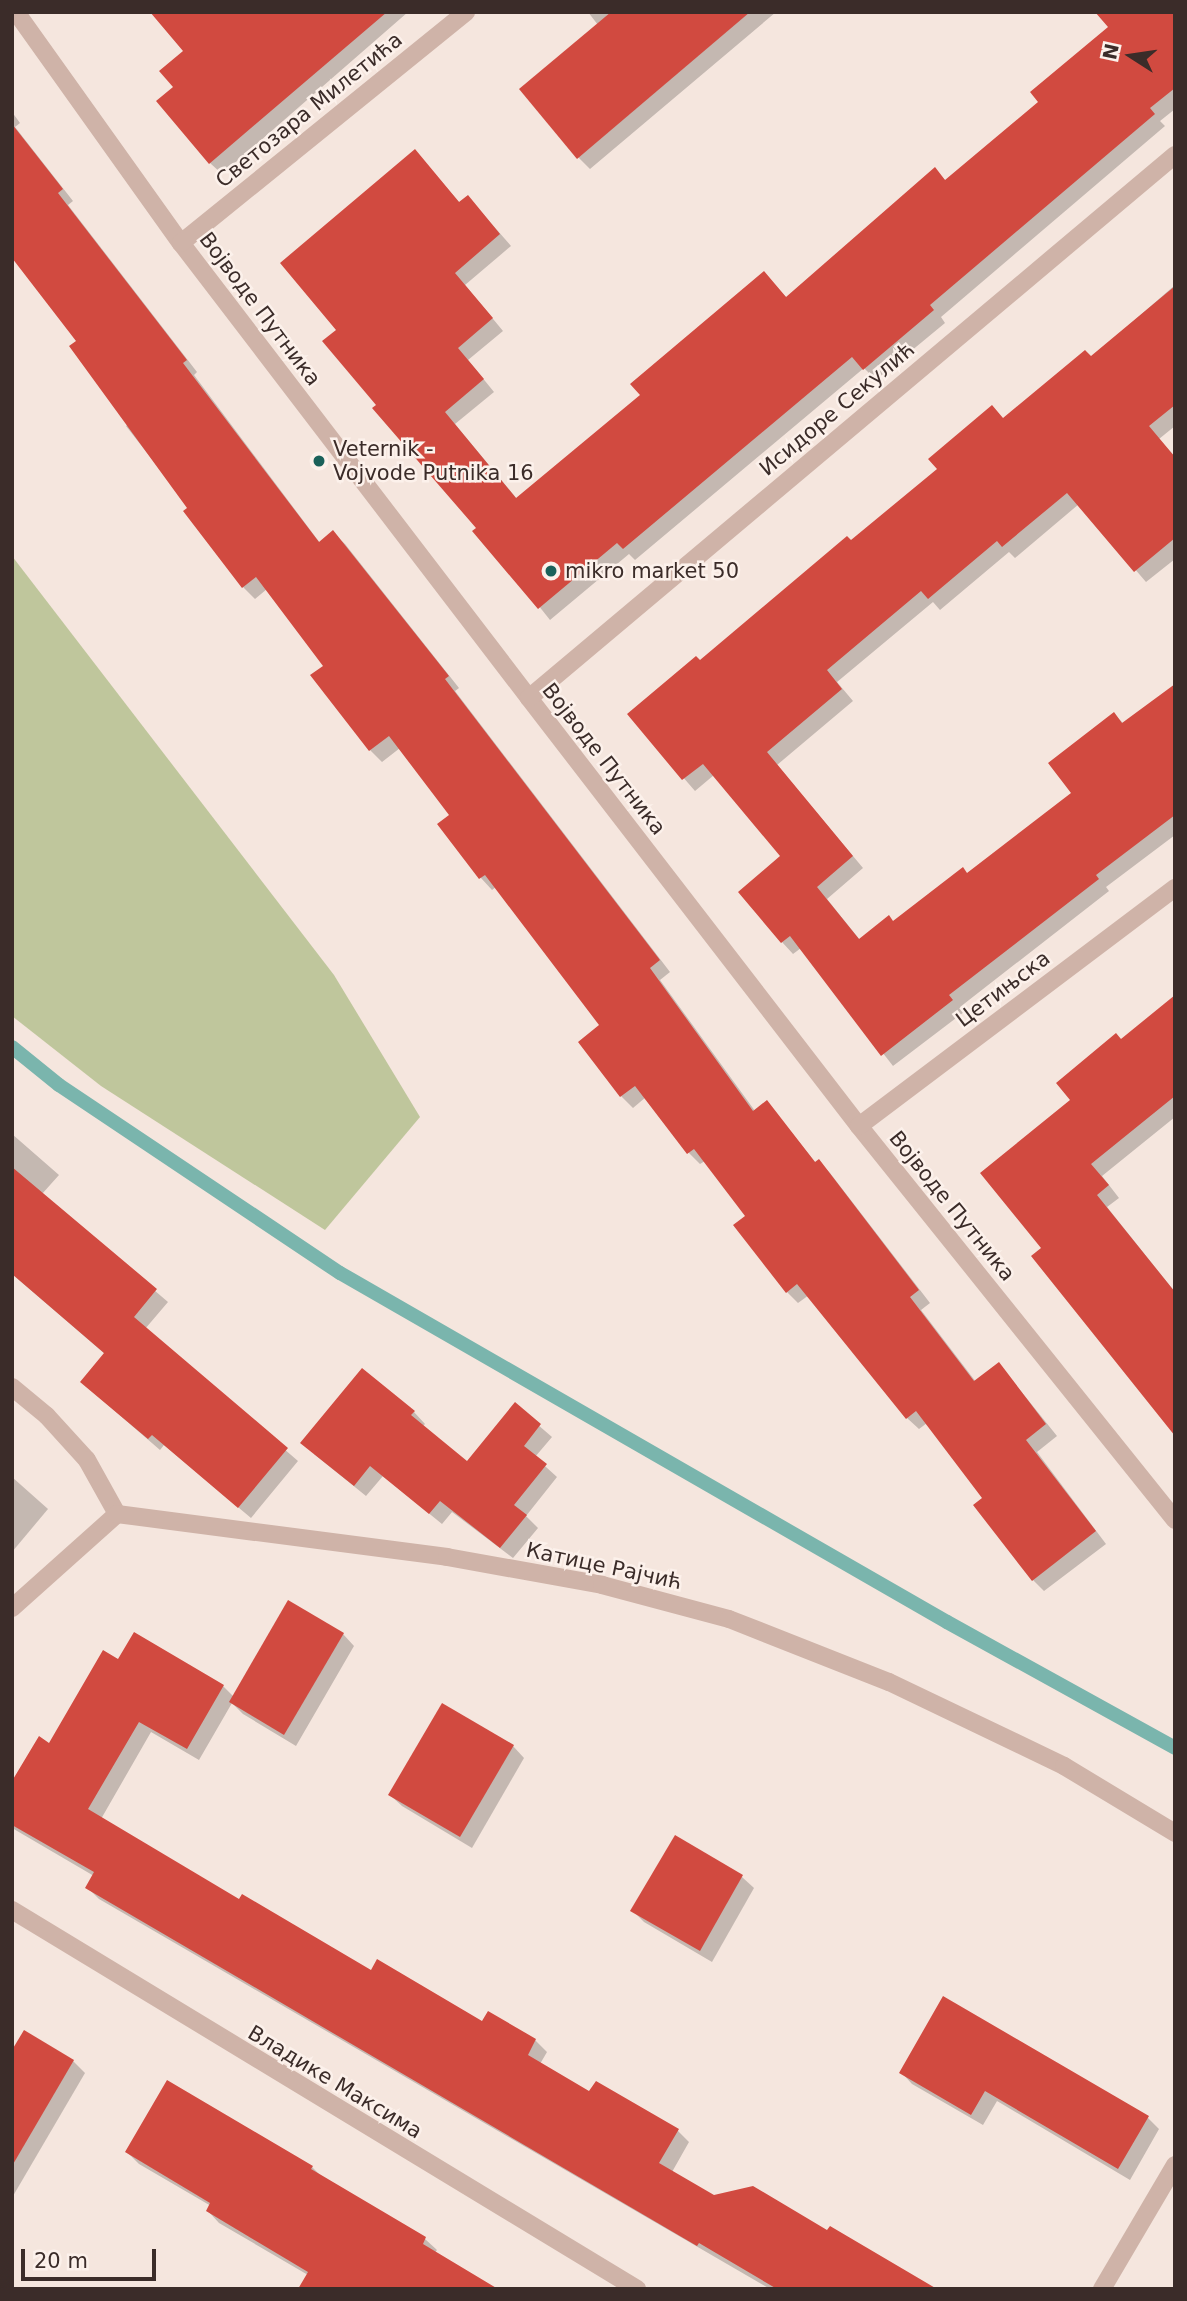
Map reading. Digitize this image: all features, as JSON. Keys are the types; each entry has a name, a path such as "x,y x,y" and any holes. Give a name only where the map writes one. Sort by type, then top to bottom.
{"street":[{"name":"Војводе Путника","path":"16,12 181,243 529,698 859,1126 1175,1520"},
{"name":"Светозара Милетића","path":"181,243 466,12"},
{"name":"Исидоре Секулић","path":"529,698 1175,155"},
{"name":"Цетињска","path":"859,1126 1175,888"},
{"path":"12,1387 47,1416 86,1460 117,1514 12,1608"},
{"path":"1161,1503 1175,1491"},
{"name":"Катице Рајчић","path":"117,1514 447,1557 602,1585 730,1619 888,1682 1039,1754 1175,1833"},
{"name":"Владике Максима","path":"12,1910 637,2289"},
{"path":"1102,2289 1175,2165"}],"green space":[{"path":"12,556 334,975 420,1117 325,1230 101,1086 12,1016"}],"building":[{"path":"150,12 387,12 209,164 156,101 173,87 159,71 183,51"},
{"path":"611,12 750,12 577,159 519,89"},
{"path":"1095,12 1175,12 1175,88 1150,108 1155,114 930,305 934,310 863,370 852,357 623,549 617,543 538,609 472,531 476,528 372,408 376,405 322,341 336,330 280,263 415,149 459,202 468,195 500,234 455,273 493,318 458,348 484,379 445,412 516,498 640,395 630,384 764,271 786,297 935,167 945,180 1038,102 1030,92 1108,27"},
{"path":"12,124 63,189 58,193 187,360 183,363 319,542 333,530 449,676 445,679 660,960 650,968 753,1111 767,1100 815,1162 819,1159 919,1290 910,1297 974,1381 999,1362 1046,1424 1026,1440 1096,1531 1032,1581 973,1505 982,1498 916,1411 906,1419 797,1284 786,1293 733,1225 745,1216 694,1149 687,1154 635,1086 620,1097 578,1042 599,1025 485,875 479,879 437,824 449,815 389,736 369,751 310,675 323,666 256,577 242,588 183,511 187,508 69,346 76,341 12,258"},
{"path":"1175,286 1175,405 1149,426 1175,457 1175,538 1134,572 1067,493 1002,547 997,541 928,599 921,591 827,670 842,689 767,752 853,856 817,887 859,939 889,915 893,921 963,867 967,873 1071,793 1048,763 1114,712 1122,723 1175,684 1175,815 1096,875 1099,879 949,995 953,1000 881,1056 790,936 781,943 738,892 780,856 703,764 682,780 627,714 696,656 700,660 847,536 851,540 937,469 928,459 992,405 1003,418 1085,350 1091,356"},
{"path":"1175,995 1175,1096 1091,1164 1109,1185 1097,1195 1175,1292 1175,1436 1031,1256 1041,1248 980,1173 1070,1100 1056,1083 1116,1033 1121,1039"},
{"path":"12,1167 157,1289 134,1317 288,1448 238,1508 152,1435 148,1439 80,1382 104,1353 12,1274"},
{"path":"362,1368 415,1411 411,1415 467,1461 515,1402 541,1424 524,1446 547,1464 514,1505 527,1515 500,1548 440,1501 429,1514 370,1466 354,1486 300,1443"},
{"path":"288,1600 344,1633 284,1735 229,1702"},
{"path":"134,1632 224,1685 187,1749 139,1722 88,1809 239,1899 242,1894 371,1970 377,1959 482,2021 488,2011 536,2039 528,2055 589,2091 596,2081 679,2129 659,2163 714,2195 753,2186 827,2230 830,2226 937,2289 777,2289 699,2243 697,2246 85,1888 94,1872 12,1825 12,1781 39,1736 49,1743 103,1650 118,1659"},
{"path":"442,1703 514,1745 460,1837 388,1795"},
{"path":"675,1835 743,1875 700,1951 630,1911"},
{"path":"943,1996 1149,2116 1118,2169 985,2091 971,2115 899,2073"},
{"path":"24,2030 74,2060 12,2166 12,2050"},
{"path":"167,2080 313,2166 311,2169 426,2237 423,2244 498,2289 298,2289 308,2272 206,2211 210,2203 125,2152"}],"waterway":[{"path":"12,1047 59,1085 340,1273 947,1622 1175,1748"}],"place":[{"name":"Veternik - Vojvode Putnika 16","path":"319,461"},
{"name":"mikro market 50","path":"551,571"}]}
